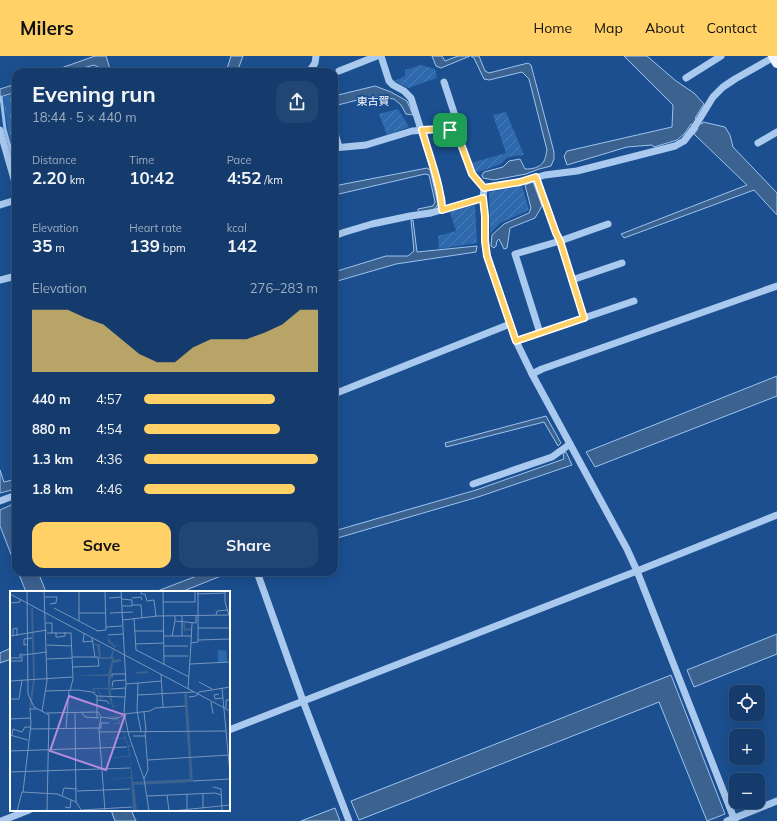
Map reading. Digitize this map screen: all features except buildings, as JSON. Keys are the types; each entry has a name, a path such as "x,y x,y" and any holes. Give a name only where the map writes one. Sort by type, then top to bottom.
{"street":[{"path":"311,68 315,63 316,56"},
{"path":"339,71 377,56"},
{"path":"380,56 389,81 393,86 404,91 411,98 422,130 442,200 442,210"},
{"path":"686,78 721,56"},
{"path":"484,188 520,182 536,177 577,171 675,146 684,141 713,97 723,87 735,79 775,59"},
{"path":"444,82 460,131 458,136"},
{"path":"0,130 12,171"},
{"path":"338,148 366,145 412,131 422,130 450,130 458,136 472,174 484,188 483,198 487,256 516,341 532,374 627,549 735,820"},
{"path":"758,143 777,132"},
{"path":"536,177 560,241 584,318"},
{"path":"338,235 372,224 442,210 483,198"},
{"path":"0,205 12,201"},
{"path":"540,333 515,254 560,241 608,224"},
{"path":"572,280 622,263"},
{"path":"0,280 12,277"},
{"path":"532,374 542,369 777,286"},
{"path":"516,341 634,301"},
{"path":"338,392 510,324"},
{"path":"473,484 552,457 570,444"},
{"path":"0,501 12,496"},
{"path":"230,730 777,515"},
{"path":"258,576 303,701 350,821"},
{"path":"727,821 735,820 777,802"},
{"path":"1,821 26,811"}],"green space":[{"path":"421,65 435,69 437,78 408,88 394,81 405,76 405,70"},
{"path":"12,94 12,145 8,131 3,97"},
{"path":"398,109 409,127 387,135 379,114"},
{"path":"506,112 524,155 508,157 501,164 476,173 471,163 506,153 493,115"},
{"path":"522,186 529,210 500,223 490,234 489,192"},
{"path":"475,205 477,243 439,249 438,236 456,231 450,212"}],"shaded area":[{"path":"95,56 106,56 110,68 100,68 94,65 83,68 61,68"},
{"path":"231,56 243,56 238,68 227,68"},
{"path":"432,56 442,56 445,61 458,56 470,56 441,68 436,66"},
{"path":"471,56 479,56 485,71 489,73 528,63 531,65 554,152 554,159 551,166 526,174 494,180 483,178 482,175 484,172 503,167 509,161 520,159 525,169 538,167 545,160 547,150 529,79 522,72 489,80 484,79 474,58"},
{"path":"624,56 647,56 676,81 694,93 704,104 695,118 702,124 703,122 725,127 730,135 733,147 777,193 777,215 754,190 624,238 621,234 747,185 694,134 698,129 691,124 685,133 677,140 654,147 652,145 627,147 567,165 564,156 567,151 672,127 673,105"},
{"path":"12,85 12,93 0,97 0,89"},
{"path":"375,86 391,92 407,101 413,115 406,114 401,105 394,99 373,96 338,105 338,95"},
{"path":"427,168 430,170 438,204 435,209 420,212 418,211 418,209 433,206 435,202 429,175 425,174 339,194 338,185"},
{"path":"533,182 542,206 535,218 510,228 507,248 504,249 499,239 494,248 491,246 492,235 504,224 529,213 531,208 525,185"},
{"path":"411,220 413,220 417,252 477,246 476,252 396,264 338,281 338,271 386,256 408,256 414,251"},
{"path":"777,376 777,396 595,467 586,452"},
{"path":"546,416 561,443 558,446 544,422 446,447 445,443"},
{"path":"566,452 572,465 478,497 338,538 338,530 476,490 564,459 563,453"},
{"path":"0,470 4,482 12,480 12,490 0,493"},
{"path":"11,505 12,508 12,557 0,526 0,510"},
{"path":"20,576 40,576 46,591 26,591"},
{"path":"197,576 221,576 184,591 158,591"},
{"path":"777,634 777,654 694,687 687,670"},
{"path":"10,648 10,659 0,663 0,653"},
{"path":"671,675 725,814 707,821 659,702 359,820 351,801"},
{"path":"335,808 340,821 301,821"},
{"path":"111,811 131,811 136,821 115,821"}],"waterway":[{"path":"1,97 5,129 12,154"}],"district":[{"name":"東古賀","path":"373,101"}],"route":[{"path":"422,130 450,130 458,136 472,174 484,188 520,182 536,177 560,241 584,318 516,341 487,256 483,198 442,210 442,200 422,130"}]}
